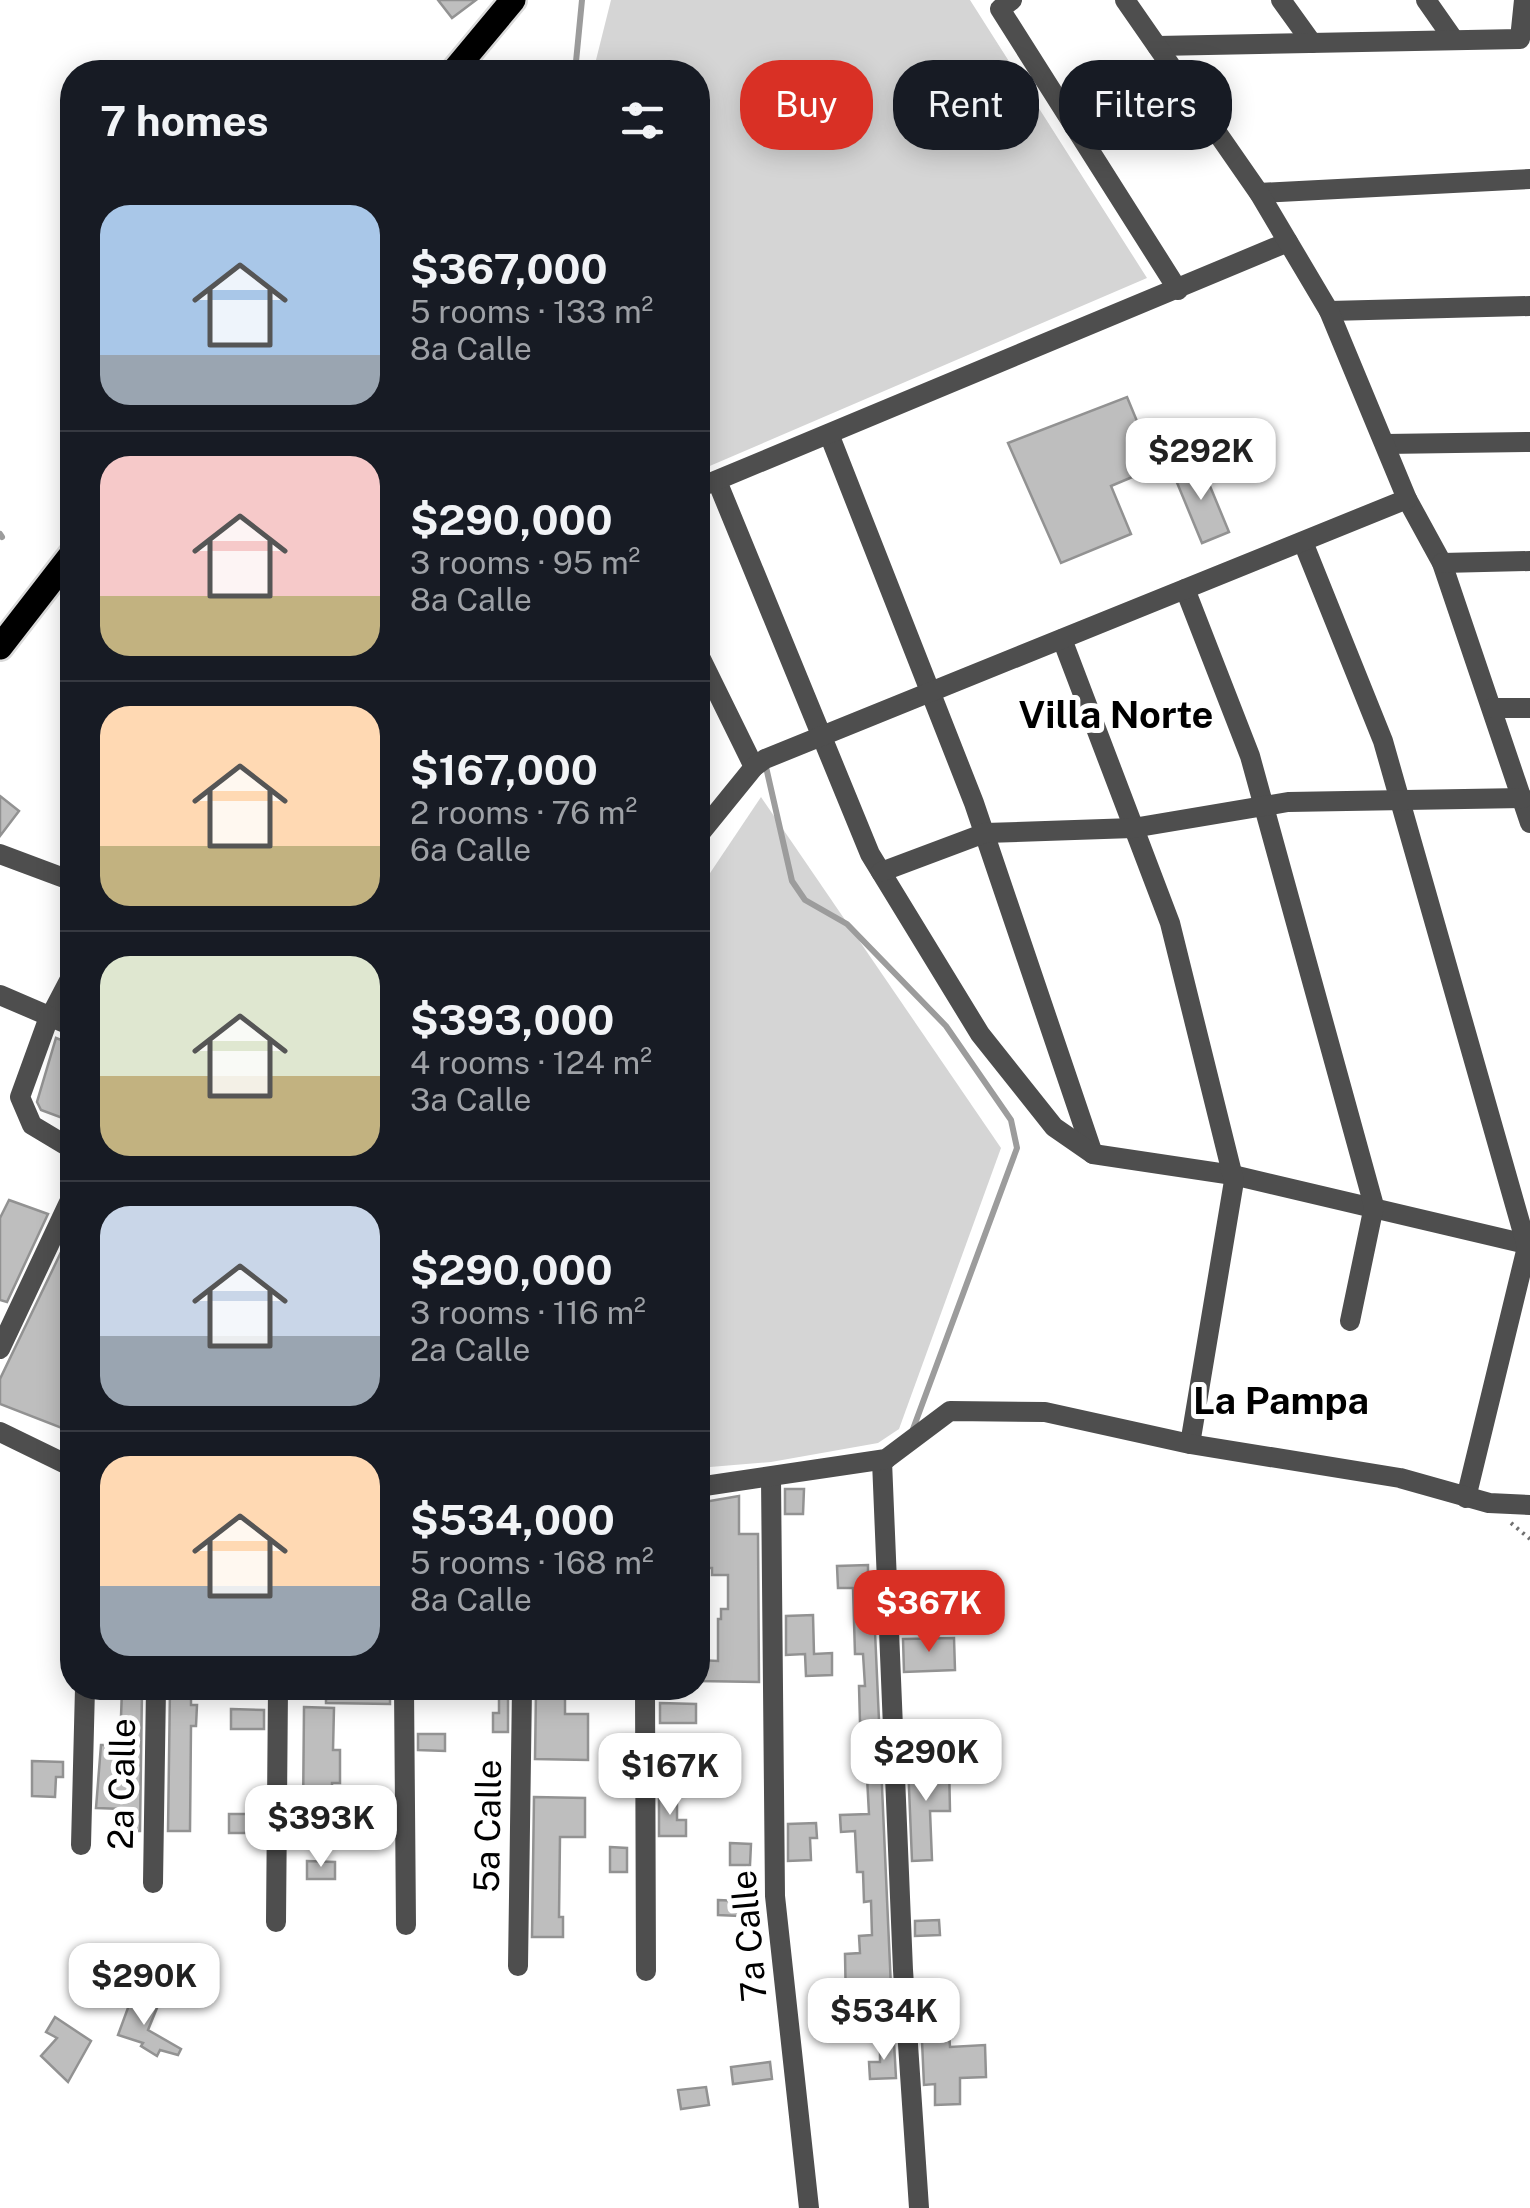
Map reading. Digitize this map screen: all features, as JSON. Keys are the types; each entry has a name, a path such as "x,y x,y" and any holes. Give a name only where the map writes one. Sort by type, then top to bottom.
{"main road":[{"path":"463,60 512,0"},
{"path":"0,647 60,570"}],"street":[{"path":"1012,0 1000,9 1178,290"},
{"path":"1125,0 1259,193 1329,312 1406,500 1442,563 1530,823"},
{"path":"1281,0 1312,44"},
{"path":"1426,0 1454,40"},
{"path":"1158,46 1520,39 1524,0"},
{"path":"1259,193 1530,179"},
{"path":"710,484 1288,242"},
{"path":"1329,312 1530,306"},
{"path":"829,434 984,833 1093,1154"},
{"path":"1385,444 1530,442"},
{"path":"710,492 822,736 870,854 980,1034 1054,1127 1093,1154 1233,1176 1528,1244"},
{"path":"710,821 754,766 1406,500"},
{"path":"1303,542 1382,741 1528,1244 1466,1498"},
{"path":"1442,563 1530,561"},
{"path":"1185,590 1250,756 1373,1208 1350,1321"},
{"path":"1062,639 1170,923 1233,1176 1190,1444"},
{"path":"710,677 754,766"},
{"path":"1492,708 1530,708"},
{"path":"881,872 984,833 1134,828 1288,802 1522,798"},
{"path":"0,854 60,876"},
{"path":"0,995 60,1021"},
{"path":"60,995 20,1097 32,1126 60,1142"},
{"path":"0,1350 60,1222"},
{"path":"919,2208 903,1970 882,1460 950,1411 1044,1412 1190,1444 1400,1478 1466,1498 1530,1505"},
{"path":"0,1432 60,1461"},
{"path":"710,1486 886,1459"},
{"name":"7a Calle","path":"771,1478 775,1896 808,2208"},
{"path":"80,1845 85,1700"},
{"name":"2a Calle","path":"153,1882 156,1700"},
{"path":"276,1922 278,1700"},
{"path":"404,1700 406,1925"},
{"name":"5a Calle","path":"518,1966 522,1700"},
{"path":"645,1700 646,1971"}],"shaded area":[{"path":"611,0 970,0 1008,60 893,60 893,150 1039,150 1039,108 1059,140 1059,150 1066,150 1147,278 710,466 710,60 596,60"},
{"path":"761,797 1001,1148 899,1429 878,1443 771,1462 710,1467 710,873"}],"building":[{"path":"438,0 476,0 452,18"},
{"path":"1127,397 1156,467 1111,486 1131,534 1061,563 1008,443"},
{"path":"1200,462 1229,532 1202,543 1173,473"},
{"path":"0,796 19,811 0,836"},
{"path":"56,1038 60,1040 60,1117 41,1110 37,1102"},
{"path":"9,1200 48,1214 7,1302 0,1300 0,1218"},
{"path":"60,1254 60,1427 0,1404 0,1379"},
{"path":"785,1489 804,1489 803,1514 785,1514"},
{"path":"739,1496 739,1534 758,1534 759,1682 710,1681 710,1661 718,1661 718,1619 721,1609 728,1609 728,1575 712,1575 710,1568 710,1501"},
{"path":"868,1565 868,1587 873,1587 893,2032 874,2032 874,2014 866,2014 866,2008 846,2009 845,1954 860,1953 859,1936 872,1935 871,1901 864,1902 863,1872 857,1872 855,1831 841,1832 840,1815 869,1814 864,1722 860,1722 859,1686 865,1686 863,1654 855,1654 853,1588 838,1588 837,1566"},
{"path":"813,1615 814,1654 832,1653 832,1675 806,1676 805,1654 786,1655 786,1616"},
{"path":"954,1638 955,1670 904,1672 903,1639"},
{"path":"122,1700 142,1700 140,1831 124,1831 124,1809 96,1808 101,1745 120,1745"},
{"path":"170,1700 191,1700 191,1705 197,1705 196,1726 191,1726 190,1831 168,1831"},
{"path":"326,1700 390,1700 390,1704"},
{"path":"499,1700 508,1700 508,1732 493,1732 493,1713 499,1713"},
{"path":"536,1700 565,1700 565,1714 588,1714 588,1760 535,1759"},
{"path":"660,1703 696,1704 696,1723 660,1723"},
{"path":"304,1707 334,1708 333,1750 340,1750 340,1783 332,1783 332,1815 303,1815"},
{"path":"231,1709 264,1710 264,1729 231,1729"},
{"path":"418,1734 445,1734 445,1751 418,1750"},
{"path":"32,1761 63,1762 63,1777 56,1777 55,1797 32,1796"},
{"path":"949,1763 950,1811 930,1811 932,1860 912,1861 908,1764"},
{"path":"534,1797 585,1798 585,1837 560,1837 559,1917 563,1917 563,1937 532,1937"},
{"path":"659,1797 677,1797 677,1820 686,1820 686,1836 659,1836"},
{"path":"229,1814 263,1814 263,1833 229,1833"},
{"path":"816,1823 817,1838 810,1838 811,1860 788,1861 788,1824"},
{"path":"730,1843 751,1844 750,1865 730,1865"},
{"path":"610,1847 627,1848 627,1872 610,1872"},
{"path":"307,1861 335,1862 335,1879 307,1879"},
{"path":"718,1900 739,1901 739,1916 718,1915"},
{"path":"939,1920 940,1935 915,1936 915,1921"},
{"path":"943,1992 950,2047 985,2045 986,2077 960,2078 960,2104 935,2105 935,2084 924,2085 925,1993"},
{"path":"132,1997 157,2008 148,2030 181,2049 178,2055 160,2050 157,2056 141,2046 143,2043 118,2035"},
{"path":"55,2017 91,2041 68,2082 41,2056 57,2038 46,2032"},
{"path":"894,2042 896,2078 870,2079 869,2062 880,2062 880,2043"},
{"path":"770,2062 772,2079 733,2084 731,2067"},
{"path":"706,2087 709,2105 681,2109 678,2090"}],"waterway":[{"path":"576,60 582,0"},
{"path":"766,767 792,881 805,900 847,924 946,1026 1011,1120 1017,1148 913,1429"}],"district":[{"name":"Villa Norte","path":"1116,715"},
{"name":"La Pampa","path":"1281,1401"}]}
